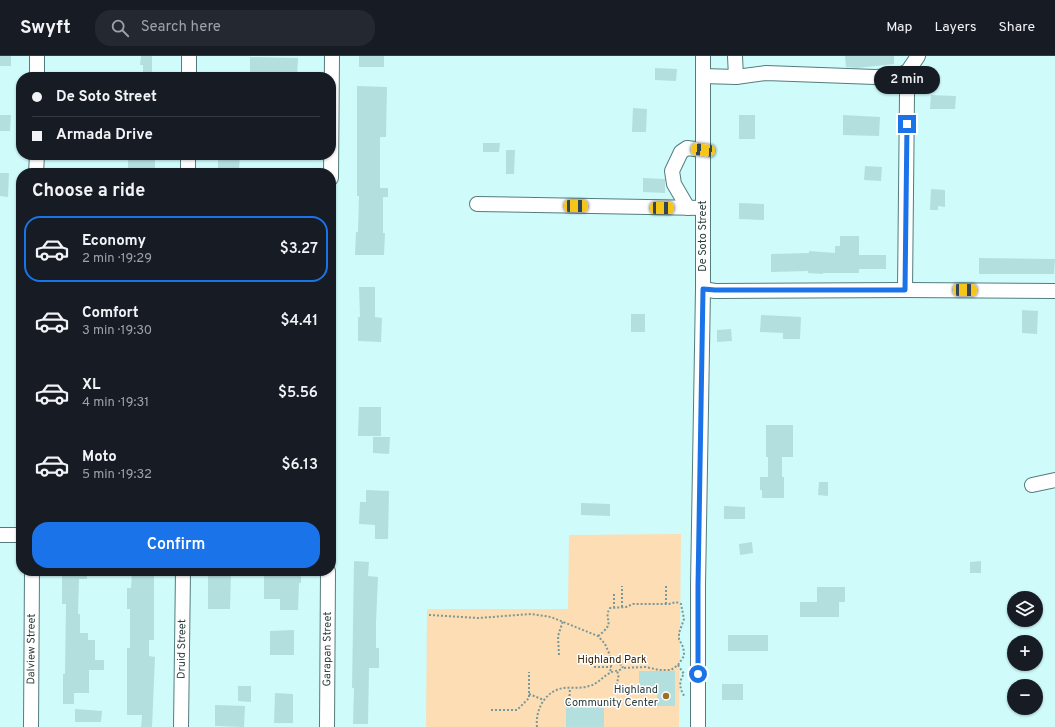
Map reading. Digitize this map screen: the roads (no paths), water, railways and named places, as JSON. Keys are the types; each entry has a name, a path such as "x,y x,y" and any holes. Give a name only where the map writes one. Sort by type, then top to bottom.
{"street":[{"path":"37,72 38,56"},
{"path":"189,56 189,72"},
{"path":"332,56 332,72"},
{"name":"De Soto Street","path":"698,727 698,586 703,289 704,56"},
{"path":"735,56 736,77"},
{"path":"703,76 736,77 766,74 875,77 898,76 908,71 918,56"},
{"path":"905,290 907,94"},
{"path":"688,208 674,184 672,172 681,152 687,148 703,150"},
{"path":"477,204 703,208"},
{"path":"703,289 1055,291"},
{"path":"1032,485 1055,480"},
{"path":"0,535 16,535"},
{"name":"Dalview Street","path":"31,727 32,576"},
{"name":"Druid Street","path":"181,727 183,576"},
{"name":"Garapan Street","path":"327,727 328,576"}],"place":[{"name":"Highland Community Center","path":"666,696"}],"park label":[{"name":"Highland Park","path":"612,660"}]}
